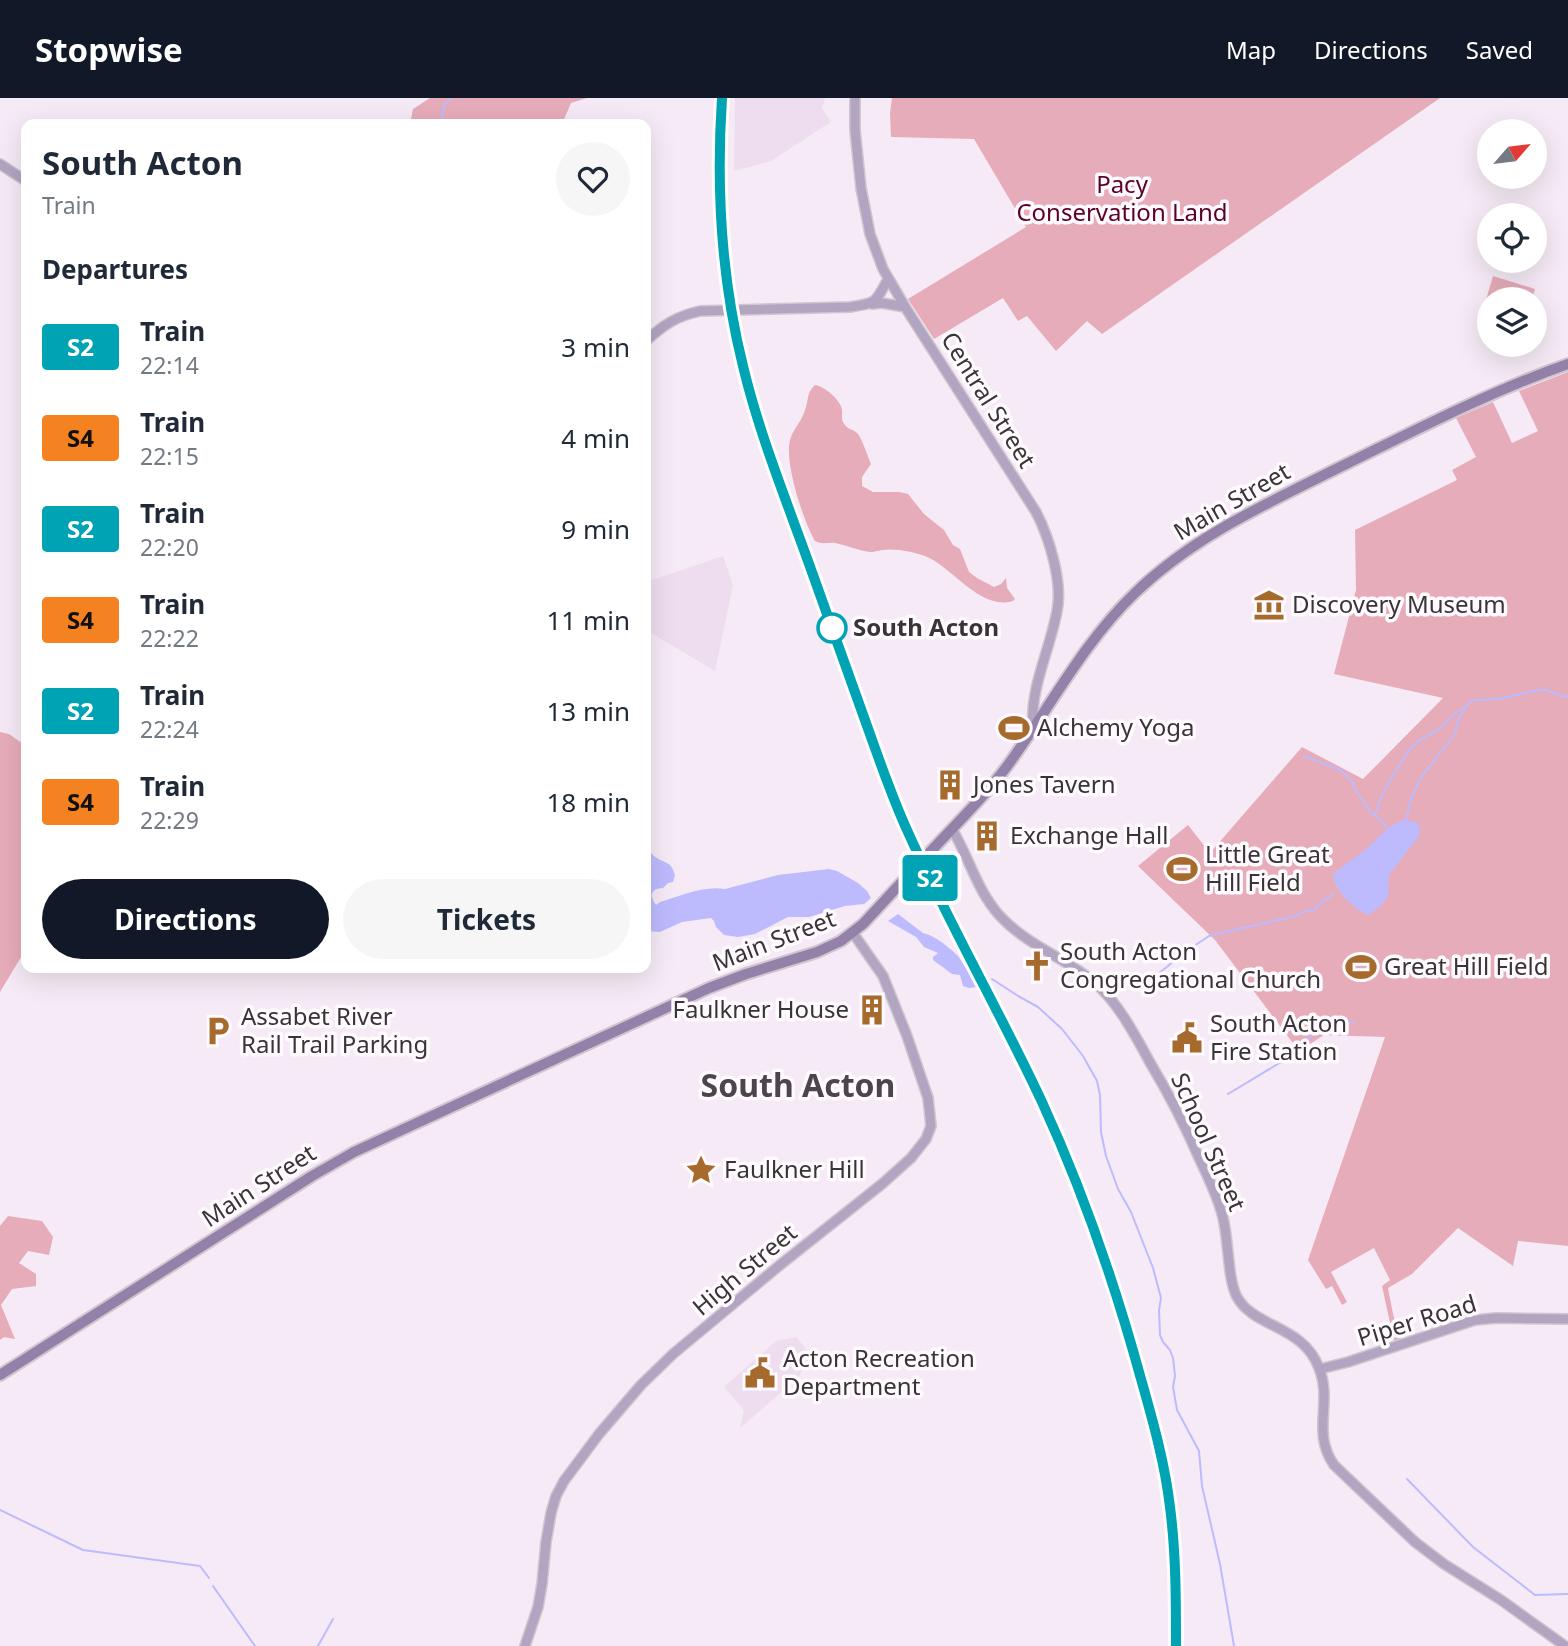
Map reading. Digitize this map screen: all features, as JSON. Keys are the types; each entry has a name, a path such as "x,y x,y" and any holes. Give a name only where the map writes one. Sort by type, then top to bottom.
{"main road":[{"name":"Main Street","path":"0,1375 354,1152 695,994 746,974 821,951 853,933 993,783 1099,632 1135,593 1184,552 1244,515 1410,432 1568,364"}],"street":[{"name":"Central Street","path":"855,98 855,130 861,188 876,253 905,307 1036,512 1049,541 1059,601 1037,685 1033,727"},
{"path":"0,163 21,178"},
{"path":"871,304 878,298 888,279"},
{"path":"651,336 667,322 700,312 850,307 882,303 905,307"},
{"name":"School Street","path":"952,829 984,895 999,915 1018,934 1093,981 1118,1010 1169,1096 1217,1198 1224,1223 1232,1281 1238,1298 1251,1312 1300,1341 1320,1369 1325,1395 1323,1441 1327,1454 1339,1471 1423,1549 1565,1646"},
{"name":"High Street","path":"526,1646 538,1607 546,1542 556,1496 599,1434 641,1385 673,1354 882,1184 917,1152 926,1139 931,1125 928,1098 908,1036 883,976 853,933"},
{"name":"Piper Road","path":"1320,1369 1359,1359 1475,1320 1568,1319"}],"shaded area":[{"path":"735,98 825,98 822,108 831,122 771,161 734,171"},
{"path":"723,556 733,585 715,671 651,633 651,580"},
{"path":"796,1337 811,1355 798,1378 740,1428 744,1410 724,1387 776,1341"}],"green space":[{"path":"430,98 587,98 571,103 564,119 411,119 413,109"},
{"name":"Pacy Conservation Land","path":"892,98 1440,98 1102,334 1087,321 1056,351 1027,316 1018,321 1003,298 934,339 908,299 1026,227 974,139 891,137"},
{"path":"1493,276 1529,287 1490,287"},
{"path":"1568,372 1568,1246 1518,1241 1513,1266 1458,1228 1412,1274 1388,1288 1401,1339 1394,1341 1382,1286 1390,1280 1374,1248 1331,1272 1347,1302 1342,1305 1332,1286 1326,1289 1308,1260 1385,1037 1324,1035 1299,1051 1215,940 1138,866 1188,825 1210,853 1302,747 1363,779 1443,698 1334,674 1356,590 1355,530 1457,480 1452,470 1476,457 1456,418 1493,402 1512,443 1538,431 1519,391"},
{"path":"815,385 832,394 841,406 843,423 861,439 871,464 862,477 862,486 873,492 908,494 924,514 944,530 953,545 960,549 969,572 994,587 1006,578 1007,588 1015,599 1013,601 989,600 925,556 893,550 868,552 835,543 815,541 796,491 789,450 791,436 804,414 810,391"},
{"path":"0,732 9,734 21,742 21,957 0,992"},
{"path":"8,1216 42,1221 53,1237 49,1255 28,1251 19,1263 36,1274 36,1286 12,1289 1,1305 15,1339 4,1337 0,1340 0,1226"}],"water":[{"path":"1406,820 1420,826 1419,836 1389,875 1388,896 1381,906 1368,915 1346,898 1337,887 1333,875 1390,827"},
{"path":"651,853 669,865 675,875 673,882 652,893 656,905 700,890 725,889 778,875 829,869 858,883 871,898 864,904 845,906 809,917 788,917 755,934 738,937 724,935 711,918 682,922 660,932 651,931"},
{"path":"898,914 957,955 977,981 976,987 963,986 960,975 952,974 933,960 938,953 924,947 916,937 888,921"}],"waterway":[{"path":"442,119 444,105 451,98"},
{"path":"1375,815 1383,792 1409,750 1418,741 1438,730 1470,702 1539,690 1568,696"},
{"path":"1406,820 1411,799 1422,776 1455,734 1465,708"},
{"path":"1304,756 1342,771 1351,780 1371,813 1388,829"},
{"path":"1152,979 1209,936 1315,910 1334,894"},
{"path":"992,979 1038,1007 1062,1029 1083,1056 1097,1081 1101,1132 1106,1156 1153,1268 1161,1298 1160,1335 1173,1358 1173,1387 1177,1410 1199,1451 1202,1486 1220,1564 1234,1646"},
{"path":"1228,1094 1291,1056 1298,1046 1318,1032 1337,1024 1354,1022"},
{"path":"1407,1479 1473,1547 1535,1595 1568,1594"},
{"path":"0,1510 83,1550 200,1566 209,1578"},
{"path":"213,1586 255,1646"},
{"path":"318,1646 333,1619"}],"railway":[{"path":"726,98 723,173 729,269 741,343 758,405 784,485 905,817 1045,1100 1104,1242 1139,1353 1168,1467 1178,1545 1180,1646"}],"train":[{"name":"S2","path":"722,98 719,203 722,240 735,333 751,396 896,804 920,859 1052,1125 1079,1188 1118,1297 1164,1467 1175,1562 1176,1646"}],"place":[{"name":"Discovery Museum","path":"1269,605"},
{"name":"South Acton","path":"832,628"},
{"name":"Alchemy Yoga","path":"1014,728"},
{"name":"Jones Tavern","path":"950,785"},
{"name":"Exchange Hall","path":"987,836"},
{"name":"Little Great Hill Field","path":"1182,869"},
{"name":"South Acton Congregational Church","path":"1037,966"},
{"name":"Great Hill Field","path":"1361,967"},
{"name":"Faulkner House","path":"872,1010"},
{"name":"Assabet River Rail Trail Parking","path":"218,1031"},
{"name":"South Acton Fire Station","path":"1187,1038"},
{"name":"Faulkner Hill","path":"701,1170"},
{"name":"Acton Recreation Department","path":"760,1373"}],"district":[{"name":"South Acton","path":"798,1086"}]}
